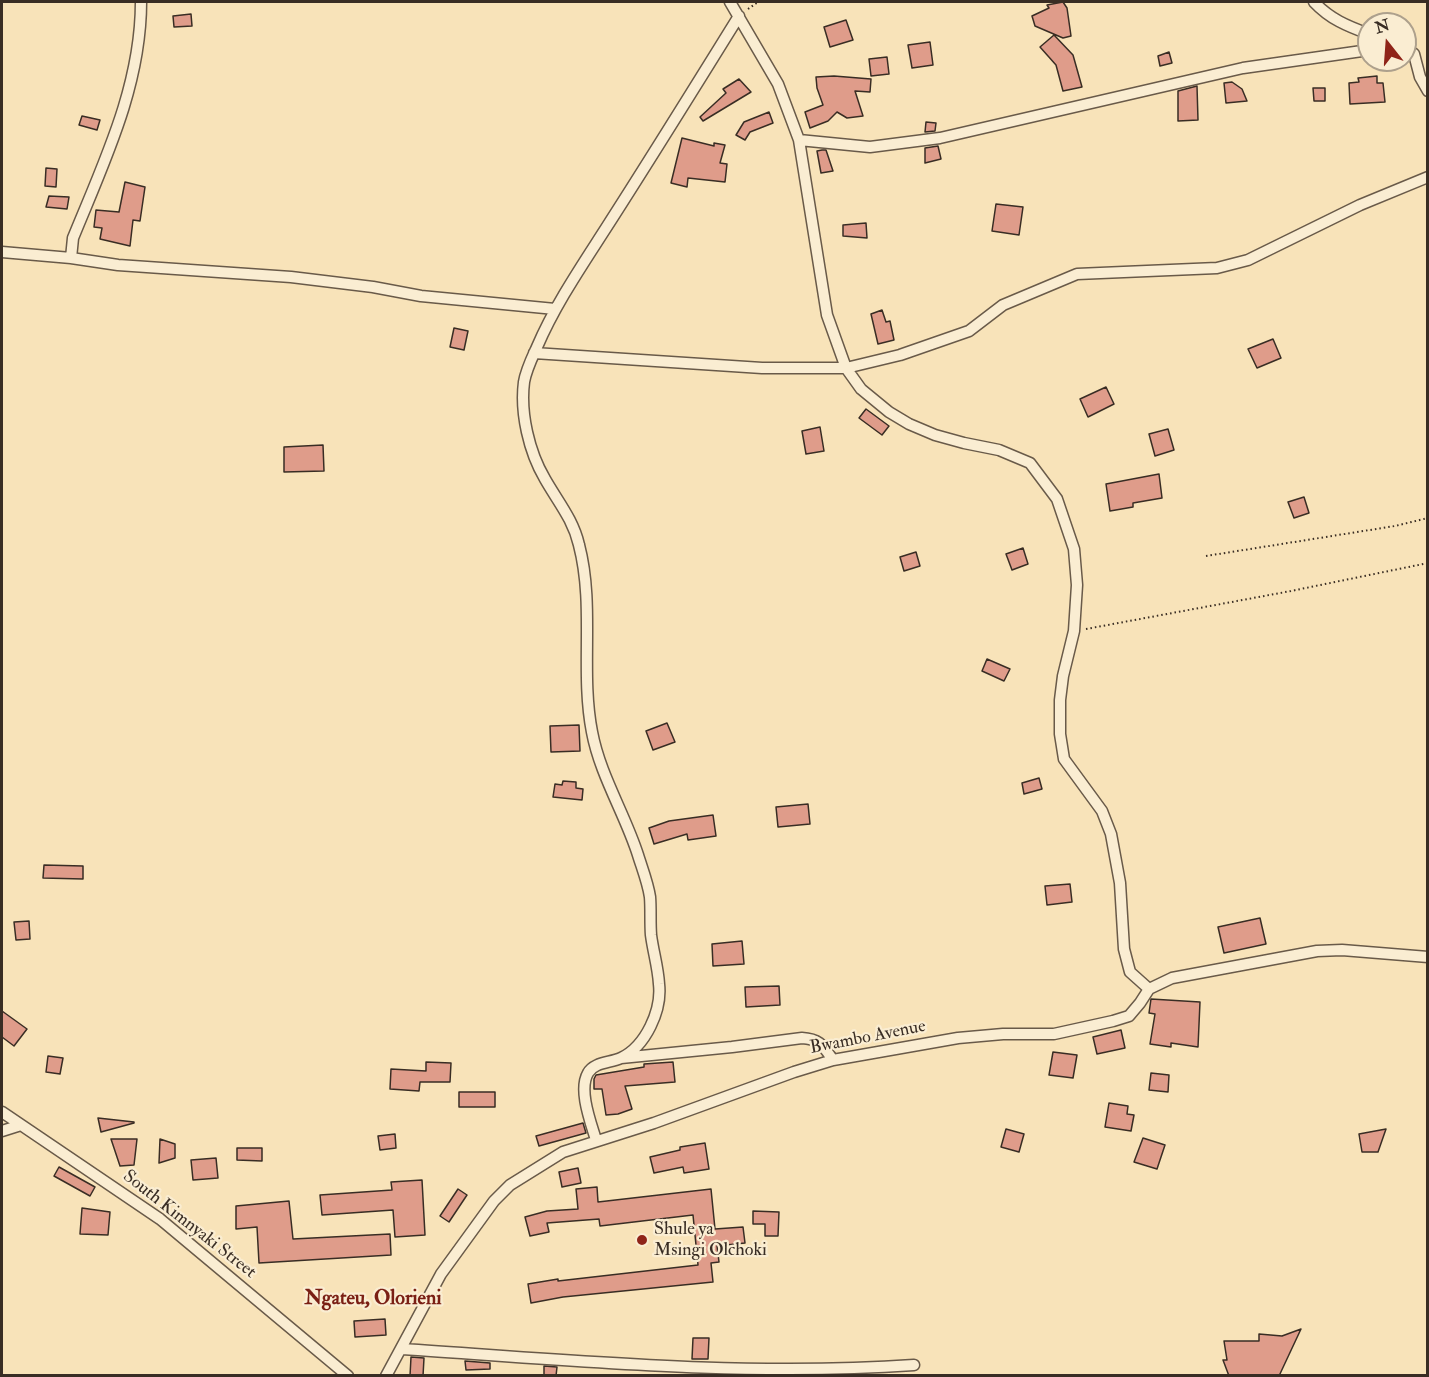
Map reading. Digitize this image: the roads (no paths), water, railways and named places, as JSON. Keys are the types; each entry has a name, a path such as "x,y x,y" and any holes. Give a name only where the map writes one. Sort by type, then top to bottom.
{"street":[{"path":"71,258 74,238 120,121 132,79 138,44 141,2"},
{"path":"730,2 778,84 799,140 827,315 846,368 861,389 889,412 909,424 944,438 999,450 1030,463 1057,499 1074,549 1077,585 1074,631 1063,676 1060,700 1060,734 1064,759 1102,811 1111,834 1120,883 1124,949 1130,972 1149,989 1172,978 1317,951 1342,950 1428,957"},
{"path":"1314,2 1326,15 1357,29"},
{"path":"621,1058 646,1032 656,1015 660,998 651,933 650,899 638,854 622,810 598,757 593,737 588,698 585,580 579,544 573,525 538,466 526,420 523,400 524,381 534,353 555,309 739,16"},
{"path":"799,140 870,147 940,138 1243,68 1357,52"},
{"path":"1417,65 1428,91"},
{"path":"534,353 762,368 846,368 900,355 969,331 1003,305 1077,274 1217,268 1248,260 1359,205 1428,177"},
{"path":"2,252 118,265 291,277 373,287 421,296 555,309"},
{"name":"Bwambo Avenue","path":"386,1376 441,1274 494,1202 510,1185 563,1152 654,1123 832,1060 958,1038 1003,1034 1054,1034 1091,1027 1129,1016 1149,989"},
{"path":"596,1140 587,1111 584,1083 588,1072 594,1066 621,1058 802,1038 814,1038 832,1060"},
{"name":"South Kimnyaki Street","path":"2,1112 160,1219 348,1376"},
{"path":"2,1131 21,1125"},
{"path":"402,1349 731,1368 844,1370 914,1365"}],"place":[{"name":"Shule ya Msingi Olchoki","path":"642,1240"}],"district":[{"name":"Ngateu, Olorieni","path":"373,1300"}]}
